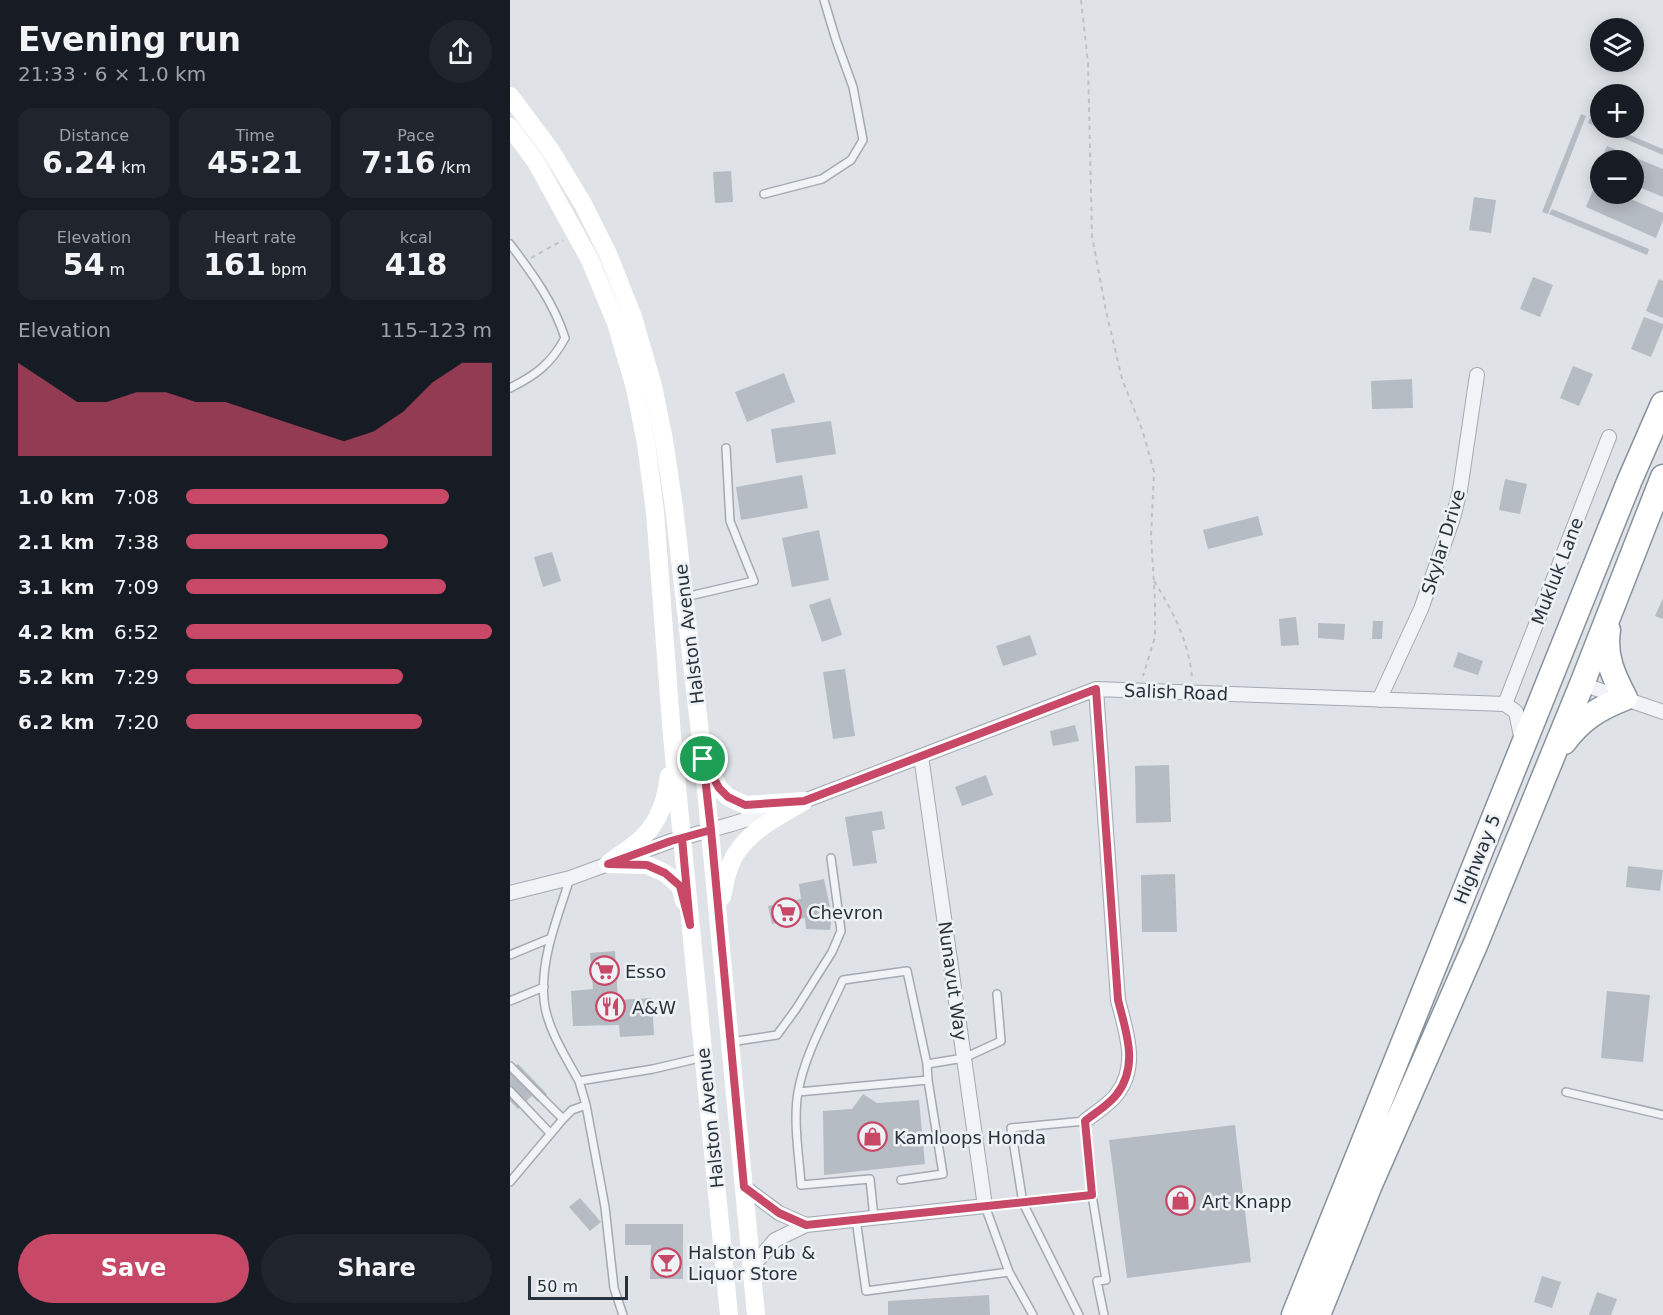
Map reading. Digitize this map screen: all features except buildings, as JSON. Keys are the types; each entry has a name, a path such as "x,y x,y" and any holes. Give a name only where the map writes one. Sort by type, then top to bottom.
{"highway":[{"name":"Highway 5","path":"1294,1315 1629,482 1663,404"},
{"name":"Highway 5","path":"1318,1315 1369,1187 1476,943 1582,684 1663,477"},
{"path":"1442,946 1461,932 1559,703 1568,689 1582,684 1576,663 1590,618 1608,574 1629,482"},
{"path":"1551,759 1582,721 1605,706 1625,698 1611,673 1606,652 1611,607"}],"main road":[{"name":"Halston Avenue","path":"510,96 551,152 583,204 608,254 633,317 653,386 664,440 685,597 711,830 756,1315"},
{"name":"Halston Avenue","path":"510,127 536,162 590,260 616,324 635,388 646,443 655,512 672,736 729,1315"},
{"path":"608,864 643,837 658,816 667,795 672,736"},
{"path":"703,759 719,788 728,797 745,805 804,801"},
{"path":"718,913 728,870 736,853 753,832 804,801"},
{"path":"608,864 647,865 665,873 680,886 690,925"}],"street":[{"name":"Skylar Drive","path":"1379,700 1421,609 1453,518 1460,490 1477,375"},
{"name":"Mukluk Lane","path":"1505,704 1609,438"},
{"path":"1582,684 1663,712"},
{"name":"Salish Road","path":"510,893 570,878 682,838 804,801 1096,689 1505,704"},
{"path":"1085,1121 1117,1095 1128,1076 1130,1049 1118,1000 1096,689"},
{"path":"1505,704 1516,712 1523,746"},
{"name":"Nunavut Way","path":"921,756 985,1206"},
{"path":"744,1187 779,1213 806,1225"},
{"path":"752,1267 776,1240 806,1225 985,1206"}],"lane":[{"path":"764,194 822,179 851,160 863,140 854,87 824,0"},
{"path":"510,244 559,320 565,338 558,352 549,362 532,377 510,388"},
{"path":"685,597 754,581 730,521 726,448"},
{"path":"730,1042 777,1035 832,952 841,931 831,858"},
{"path":"570,878 547,952 544,1001 553,1031 579,1081 605,1208 614,1288 623,1315"},
{"path":"510,955 551,938"},
{"path":"874,1218 870,1179 801,1185 796,1122 798,1092 809,1054 843,980 907,971 927,1064 942,1174 901,1180"},
{"path":"510,1000 544,987"},
{"path":"927,1064 964,1058 1001,1041 997,994"},
{"path":"579,1081 653,1069 704,1057"},
{"path":"510,1066 562,1119"},
{"path":"798,1092 928,1080"},
{"path":"510,1091 550,1133"},
{"path":"1566,1092 1663,1115"},
{"path":"510,1182 562,1119 572,1110 585,1105"},
{"path":"1079,1315 1023,1203 1011,1128 1085,1121 1092,1195 1106,1280 1097,1281 1104,1315"},
{"path":"1033,1315 1009,1272 985,1206 1092,1195"},
{"path":"856,1220 866,1291 1009,1272"}],"path":[{"path":"1081,0 1088,63 1092,236 1106,311 1122,378 1143,432 1154,472 1151,536 1155,638 1137,690"},
{"path":"524,263 576,232"},
{"path":"1154,581 1180,627 1191,661 1194,693"}],"place":[{"name":"Chevron","path":"787,912"},
{"name":"Esso","path":"604,971"},
{"name":"A&W","path":"611,1007"},
{"name":"Kamloops Honda","path":"873,1137"},
{"name":"Art Knapp","path":"1181,1201"},
{"name":"Halston Pub & Liquor Store","path":"667,1262"}],"route":[{"path":"703,759 711,830 682,838 690,925 680,886 665,873 647,865 608,864 671,841 711,830 744,1187 779,1213 806,1225 1092,1195 1085,1121 1117,1095 1128,1076 1130,1049 1118,1000 1096,689 804,801 745,805 728,797 719,788 703,759"}]}
